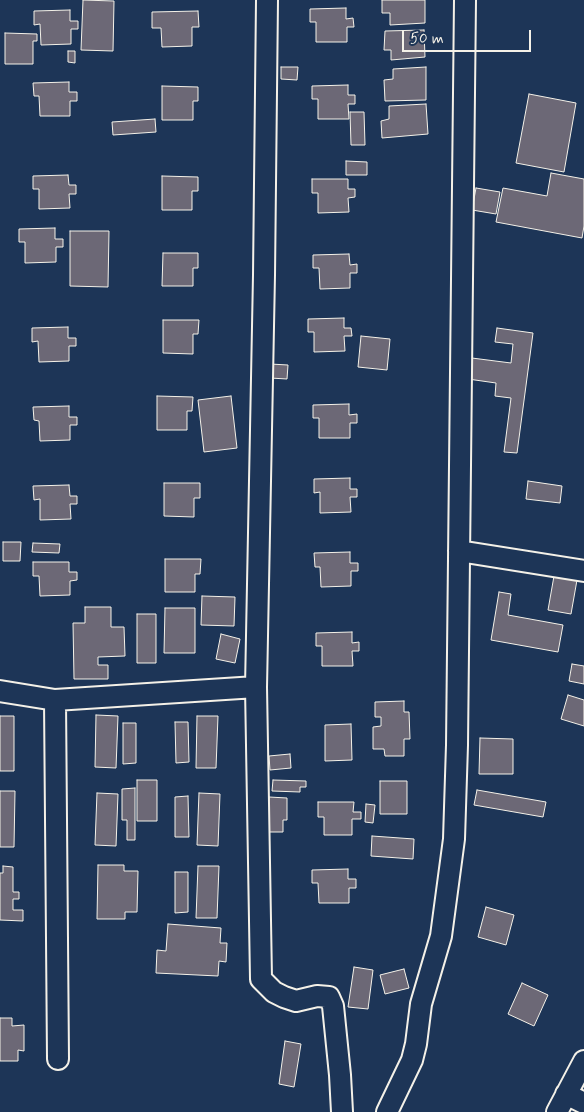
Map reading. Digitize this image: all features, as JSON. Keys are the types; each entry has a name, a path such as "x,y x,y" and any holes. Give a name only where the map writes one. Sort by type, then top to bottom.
{"street":[{"path":"267,0 264,315 256,686 261,979 274,992 296,1001 317,996 329,997 333,1006 342,1112"},
{"path":"388,1112 412,1060 416,1044 421,1004 441,936 454,839 457,745 465,0"},
{"path":"459,550 584,570"},
{"path":"0,691 55,700 256,686"},
{"path":"55,700 58,1060"},
{"path":"557,1112 584,1061"},
{"path":"566,1094 584,1103"}],"building":[{"path":"83,0 114,1 113,51 81,50"},
{"path":"382,0 425,0 425,23 390,25 390,13 382,13"},
{"path":"346,8 346,19 353,18 354,27 347,27 347,42 316,42 316,22 310,22 310,9"},
{"path":"70,10 70,21 78,21 78,29 71,29 71,44 41,45 40,24 34,25 34,11"},
{"path":"198,11 199,27 192,27 192,46 162,47 161,28 152,28 152,12"},
{"path":"424,30 425,57 391,60 391,50 384,50 385,31"},
{"path":"5,33 37,34 37,41 33,41 33,64 5,64"},
{"path":"68,51 75,51 75,63 68,62"},
{"path":"281,67 298,67 297,80 281,79"},
{"path":"426,67 426,100 385,101 384,80 393,79 393,69"},
{"path":"69,82 69,92 77,92 77,101 70,101 70,116 40,116 39,96 34,96 33,83"},
{"path":"348,85 348,95 355,95 355,104 348,104 349,119 318,119 318,99 312,99 312,86"},
{"path":"162,86 198,87 198,101 193,101 193,120 162,120"},
{"path":"529,94 576,103 564,172 516,163"},
{"path":"426,104 428,134 382,138 381,121 389,119 389,106"},
{"path":"350,112 364,112 365,145 351,145"},
{"path":"155,119 156,132 113,135 112,122"},
{"path":"346,161 367,162 367,175 346,175"},
{"path":"551,173 584,179 584,226 582,238 496,222 503,188 547,196"},
{"path":"68,175 69,185 76,185 76,194 69,194 70,208 39,209 39,189 33,189 33,176"},
{"path":"162,176 198,177 198,191 192,191 192,210 162,210"},
{"path":"312,179 348,179 348,189 355,189 355,197 348,198 349,212 318,213 318,193 312,193"},
{"path":"476,188 500,192 496,214 472,210"},
{"path":"55,228 55,239 63,239 63,247 56,247 56,262 25,263 25,242 19,242 19,229"},
{"path":"70,231 109,231 108,287 70,286"},
{"path":"163,253 198,253 198,268 193,268 193,286 162,286"},
{"path":"349,254 350,265 357,264 357,273 350,273 350,288 320,289 319,268 313,268 313,255"},
{"path":"344,318 344,328 351,328 352,336 344,336 345,351 314,352 314,332 308,332 308,319"},
{"path":"163,320 199,320 198,334 193,334 193,354 163,353"},
{"path":"68,327 68,338 76,338 76,346 69,346 69,361 39,362 38,341 32,342 32,328"},
{"path":"497,328 533,333 517,453 504,452 511,398 495,396 496,383 461,378 464,357 511,363 513,344 495,342"},
{"path":"361,336 390,339 387,370 358,367"},
{"path":"270,364 288,365 287,379 270,378"},
{"path":"157,396 193,397 192,411 187,411 187,430 157,430"},
{"path":"231,396 237,448 204,452 198,400"},
{"path":"349,404 349,415 357,414 357,423 350,423 350,438 319,438 319,418 313,418 313,405"},
{"path":"69,406 69,417 77,417 77,425 70,425 70,440 40,441 39,421 34,420 33,407"},
{"path":"350,478 350,489 357,489 357,497 350,497 351,512 320,513 320,492 314,493 314,479"},
{"path":"528,481 562,486 560,503 526,499"},
{"path":"164,483 200,483 200,498 194,498 194,517 164,516"},
{"path":"69,485 70,496 77,496 77,504 70,504 71,519 40,520 40,499 34,500 33,486"},
{"path":"3,542 21,542 20,561 3,561"},
{"path":"33,543 60,544 59,553 32,552"},
{"path":"350,552 350,563 358,563 358,571 351,571 351,586 321,587 320,567 315,567 314,553"},
{"path":"165,559 201,559 200,574 195,574 195,592 165,592"},
{"path":"33,562 69,562 69,572 77,572 77,580 70,581 70,595 40,596 39,576 33,576"},
{"path":"554,576 577,580 571,614 548,610"},
{"path":"499,592 511,594 508,615 563,625 558,652 491,640"},
{"path":"202,596 235,597 234,626 201,625"},
{"path":"85,607 111,607 111,627 124,627 125,656 98,657 98,665 108,665 108,679 74,679 73,623 85,623"},
{"path":"165,608 195,608 195,653 164,653"},
{"path":"137,614 156,614 156,663 137,663"},
{"path":"352,632 352,643 359,642 359,651 352,651 353,666 322,666 322,646 316,646 316,633"},
{"path":"221,634 240,639 235,663 216,659"},
{"path":"572,664 584,666 584,684 569,681"},
{"path":"568,695 584,700 584,726 561,719"},
{"path":"404,701 404,712 409,712 410,739 404,739 404,756 385,756 384,749 373,749 373,727 381,726 381,717 375,717 375,702"},
{"path":"96,715 118,716 116,768 95,767"},
{"path":"0,716 14,716 14,771 0,771"},
{"path":"197,716 218,716 216,768 196,768"},
{"path":"175,722 188,722 189,762 176,763"},
{"path":"123,723 136,723 136,763 123,764"},
{"path":"351,724 352,760 325,761 325,725"},
{"path":"480,738 513,739 513,774 479,774"},
{"path":"290,754 291,768 270,770 269,756"},
{"path":"137,780 157,780 157,821 137,821"},
{"path":"273,780 306,781 306,787 300,787 300,792 272,791"},
{"path":"380,781 407,781 407,814 380,814"},
{"path":"135,788 135,840 127,840 127,820 122,820 122,789"},
{"path":"477,790 546,802 543,817 474,805"},
{"path":"0,791 15,791 14,847 0,847"},
{"path":"97,793 118,794 116,846 95,845"},
{"path":"199,793 220,794 218,846 197,845"},
{"path":"188,796 189,837 175,837 175,797"},
{"path":"269,797 287,798 287,820 283,820 283,832 268,832"},
{"path":"318,802 354,802 353,812 361,812 361,819 352,819 352,835 324,835 324,817 318,817"},
{"path":"366,804 375,805 373,823 365,822"},
{"path":"372,836 414,839 413,859 371,856"},
{"path":"98,865 124,865 124,871 138,871 137,912 125,912 125,919 97,919"},
{"path":"3,866 13,867 13,892 19,892 19,899 13,899 13,910 23,910 23,921 0,920 0,873 3,873"},
{"path":"198,866 219,866 217,918 196,918"},
{"path":"348,869 348,879 356,879 356,888 349,888 349,903 319,903 318,883 312,883 312,870"},
{"path":"175,872 188,872 188,912 175,913"},
{"path":"486,907 514,915 506,945 478,937"},
{"path":"168,924 221,928 220,943 227,943 226,962 219,961 218,976 156,973 157,950 166,951"},
{"path":"354,967 373,970 368,1009 348,1007"},
{"path":"404,969 409,988 385,994 380,975"},
{"path":"522,983 548,995 534,1026 508,1014"},
{"path":"0,1018 12,1018 12,1026 24,1025 24,1051 18,1050 18,1061 0,1061"},
{"path":"285,1041 301,1044 294,1087 279,1084"}]}
